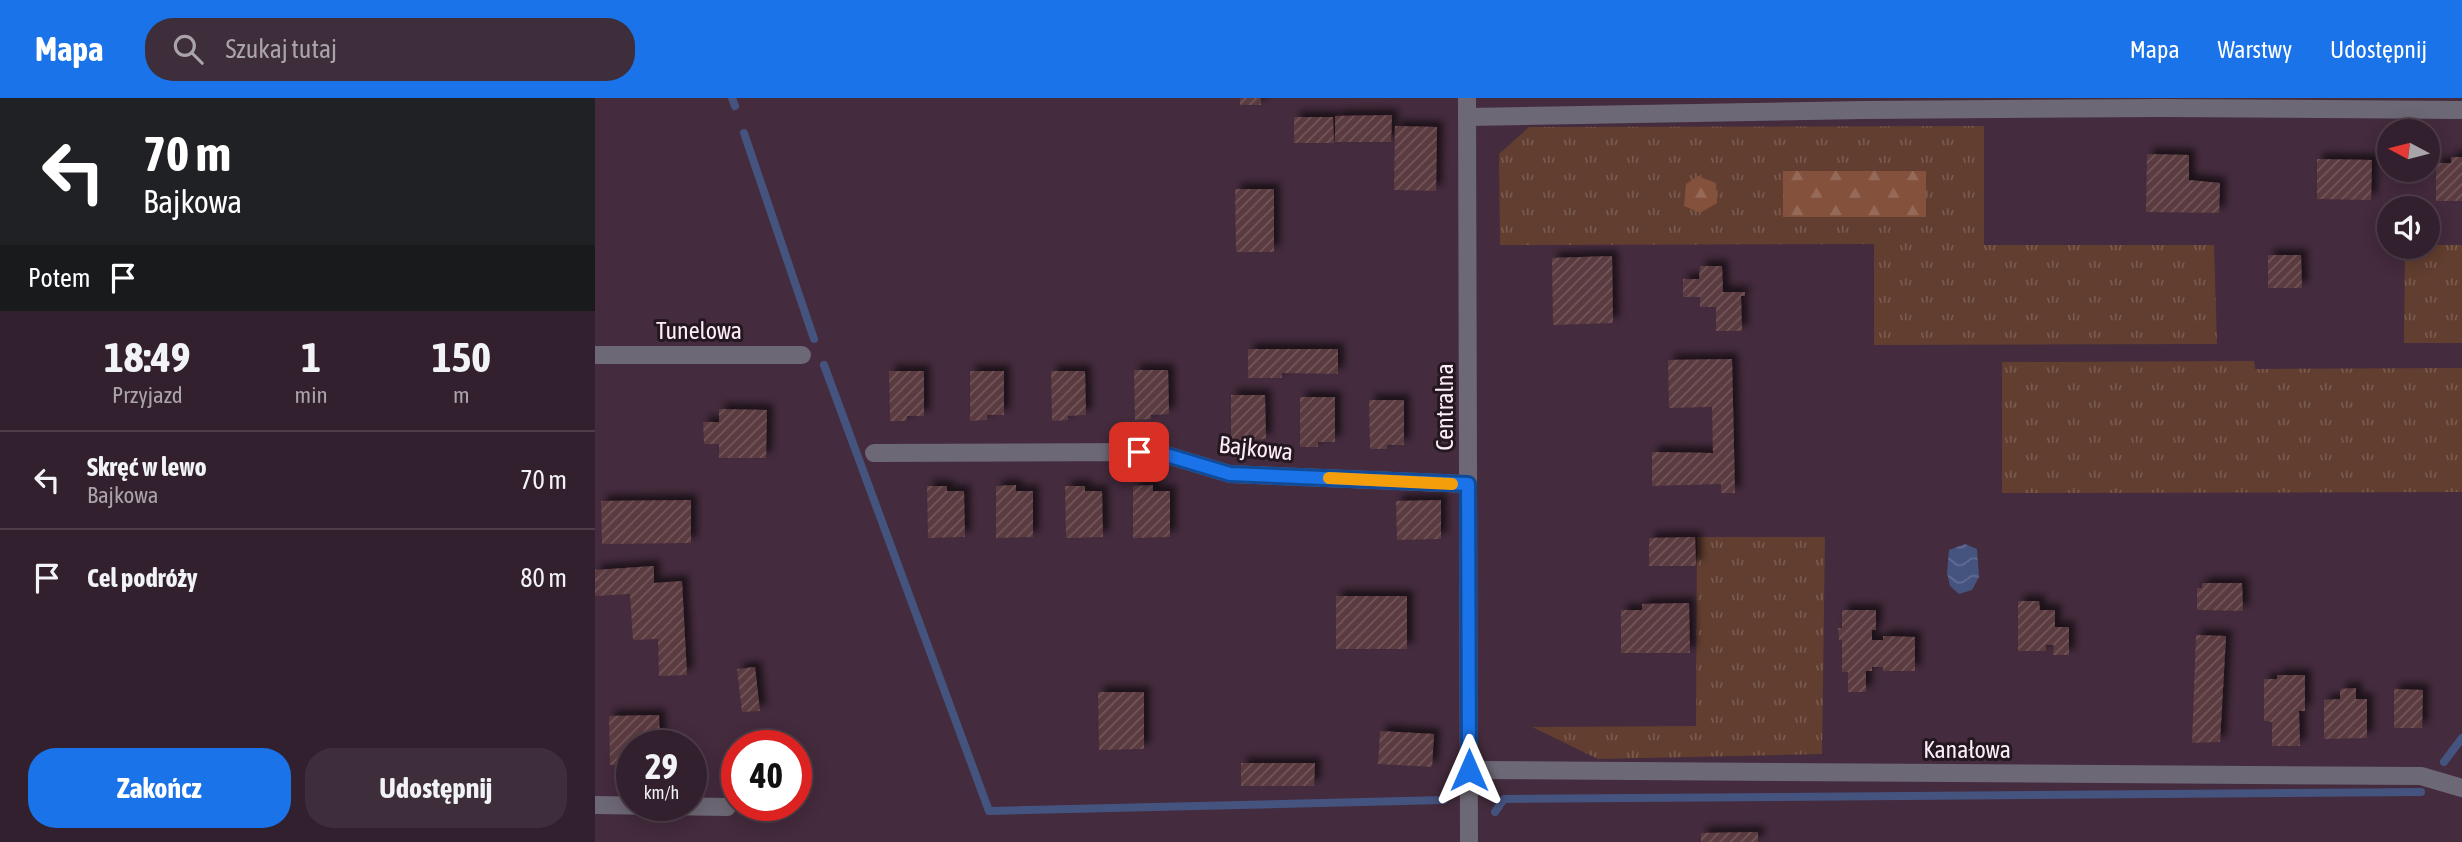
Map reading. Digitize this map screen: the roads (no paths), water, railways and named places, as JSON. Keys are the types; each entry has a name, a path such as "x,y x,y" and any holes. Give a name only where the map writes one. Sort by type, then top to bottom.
{"street":[{"name":"Centralna","path":"1467,98 1469,842"},
{"path":"1467,117 1864,110 2462,110"},
{"name":"Tunelowa","path":"595,355 802,355"},
{"name":"Bajkowa","path":"873,453 1139,452 1170,456 1230,474 1468,484"},
{"name":"Kanałowa","path":"1469,770 2421,776 2462,788"},
{"path":"595,805 721,807"}],"water":[{"path":"1965,544 1977,549 1979,577 1972,590 1959,594 1950,586 1947,573 1949,550"}],"waterway":[{"path":"732,98 735,106"},
{"path":"744,133 814,339"},
{"path":"824,365 989,811 1444,800"},
{"path":"2444,762 2462,738"},
{"path":"1495,812 1504,799 2421,792"}]}
